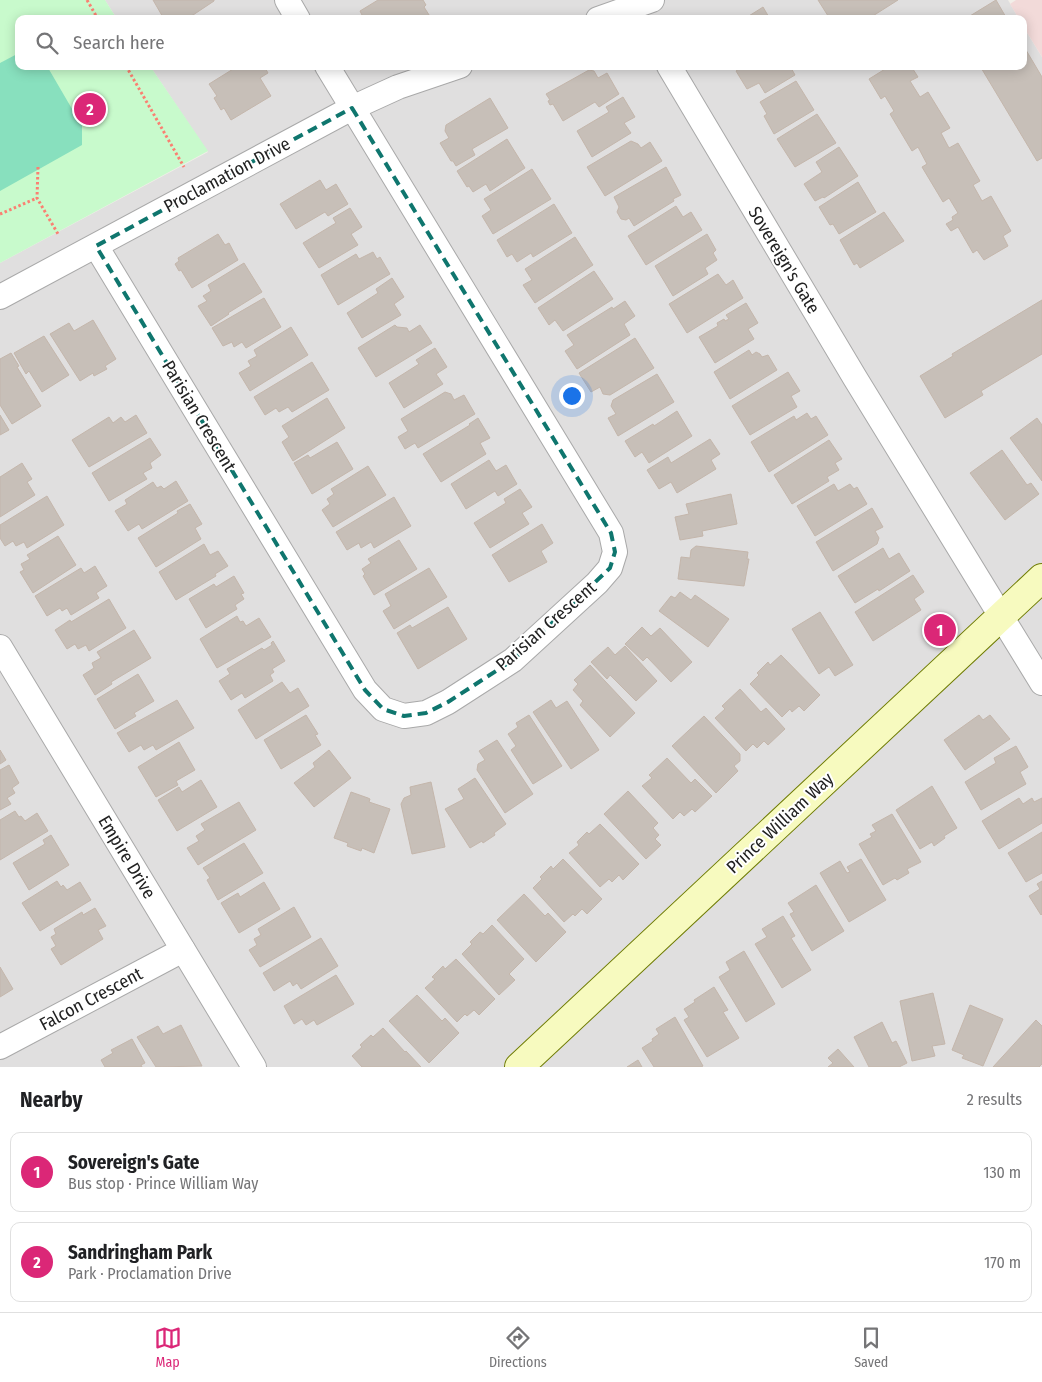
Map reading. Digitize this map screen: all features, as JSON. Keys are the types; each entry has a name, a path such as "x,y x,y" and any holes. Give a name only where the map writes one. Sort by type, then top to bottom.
{"street":[{"path":"287,0 296,15"},
{"path":"610,15 638,6"},
{"name":"Parisian Crescent","path":"96,246 365,690 383,709 404,716 426,713 448,702 513,660 597,583 610,568 615,552 610,533 329,70"},
{"name":"Proclamation Drive","path":"0,297 352,108 398,87 448,70"},
{"name":"Sovereign's Gate","path":"670,70 855,378 1042,682"},
{"name":"Prince William Way","path":"519,1067 1042,578"},
{"name":"Empire Drive","path":"0,647 254,1067"},
{"name":"Falcon Crescent","path":"0,1047 183,950"}],"path":[{"path":"87,0 96,15"},
{"path":"128,70 184,167"},
{"path":"38,167 37,198 58,234"},
{"path":"0,214 37,198"}],"highlighted area":[{"path":"352,108 611,533 615,552 610,568 513,660 448,702 426,713 404,716 383,709 365,690 96,246"}],"shaded area":[{"path":"105,0 1008,0 1017,15 114,15"},
{"path":"1016,0 1042,0 1042,57 1027,33 1027,15 1017,15 1010,4"},
{"path":"1027,33 1042,57 1042,1067 0,1067 0,263 208,152 153,70 1027,70"}],"green space":[{"path":"0,0 105,0 114,15 15,15 15,70 153,70 208,151 0,263"},
{"path":"15,55 15,70 49,70 82,126 82,145 0,191 0,63"}],"building":[{"path":"153,0 214,0 193,15 162,15"},
{"path":"378,0 423,0 426,5 424,7 429,15 362,15 360,11"},
{"path":"818,0 898,0 874,15 827,15"},
{"path":"996,0 1005,15 972,15"},
{"path":"763,7 768,15 750,15"},
{"path":"1027,52 1042,77 1042,158 1037,161 982,70 1027,70"},
{"path":"232,70 266,70 268,73 260,78 271,96 231,120 224,108 221,110 214,98 217,96 209,84"},
{"path":"589,70 594,71 598,78 607,73 619,94 599,107 595,102 563,121 553,104 550,105 548,101 550,100 546,94"},
{"path":"792,70 795,75 765,93 759,83 747,89 736,71"},
{"path":"884,70 914,70 918,77 910,81 920,97 928,92 950,128 941,133 949,148 958,143 980,181 973,185 982,201 991,196 1011,231 1003,236 1008,246 984,260 977,250 973,253 958,227 951,231 946,224 953,220 952,217 958,213 949,198 943,202 922,167 927,164 918,147 912,151 890,114 894,111 885,96 881,99 869,79"},
{"path":"796,81 814,110 774,134 764,116 767,114 760,102"},
{"path":"623,97 635,117 624,123 631,133 592,157 577,131 609,112 606,107"},
{"path":"490,98 508,128 472,149 475,155 456,166 440,143 449,138 445,131 446,125"},
{"path":"817,114 836,143 795,167 777,139"},
{"path":"507,139 525,168 490,191 486,184 473,192 469,186 467,187 457,171"},
{"path":"631,141 638,144 641,148 650,142 662,161 605,196 587,167"},
{"path":"839,147 858,176 824,198 815,201 804,184 822,172 816,162"},
{"path":"666,167 681,195 634,226 629,218 626,220 621,219 617,212 619,207 614,197"},
{"path":"532,169 551,199 493,234 482,216 491,210 484,199"},
{"path":"320,180 326,190 336,184 348,204 328,216 325,212 296,229 280,204"},
{"path":"858,182 876,212 839,234 833,224 830,225 819,207"},
{"path":"554,204 572,233 533,257 531,253 517,262 512,254 507,257 497,240"},
{"path":"676,206 683,217 691,212 702,230 646,265 628,236"},
{"path":"350,208 362,227 351,234 358,245 319,268 303,243 336,223 333,218"},
{"path":"884,212 904,241 860,268 857,263 854,265 840,240"},
{"path":"218,234 225,245 229,243 238,260 192,288 175,264 179,261 178,258"},
{"path":"707,234 716,250 713,253 717,260 705,268 708,274 673,296 655,266"},
{"path":"575,237 593,265 535,303 523,285 532,280 525,269"},
{"path":"373,252 377,259 380,257 390,274 338,305 321,275 356,254 359,259"},
{"path":"244,263 262,292 211,326 198,306 207,301 203,296 211,291 208,285"},
{"path":"594,271 613,299 563,331 555,320 549,325 538,308"},
{"path":"718,274 726,285 733,280 743,298 687,333 669,304"},
{"path":"392,278 404,297 394,304 401,315 362,338 347,313 378,293 376,289"},
{"path":"264,298 281,327 246,348 242,342 234,347 232,342 223,346 212,328"},
{"path":"1042,300 1042,354 981,391 983,395 945,418 920,376 953,356 952,354"},
{"path":"625,301 635,316 624,324 630,335 577,369 565,351 574,345 567,335"},
{"path":"746,303 758,323 748,329 754,339 715,363 699,337 718,326 717,323 724,319 725,321 729,319 726,315"},
{"path":"93,320 116,359 105,366 107,369 94,376 93,373 80,381 50,334 69,323 74,331"},
{"path":"395,325 407,328 409,332 420,325 432,343 376,377 358,348"},
{"path":"291,327 308,355 250,391 239,373 251,366 248,361 257,356 254,350"},
{"path":"44,336 69,375 42,392 29,371 26,374 14,353"},
{"path":"635,338 654,368 610,395 603,394 600,387 591,392 579,373"},
{"path":"435,348 447,367 436,374 443,384 404,408 389,383 419,364 416,360"},
{"path":"749,350 752,355 756,352 762,357 768,355 777,370 730,399 714,372"},
{"path":"11,353 19,366 17,367 41,406 12,424 0,405 0,359"},
{"path":"312,362 329,390 292,412 288,407 279,412 276,408 265,415 254,397"},
{"path":"788,372 800,391 791,396 797,407 750,435 732,406"},
{"path":"657,374 674,402 618,436 608,418 616,414 611,406 613,400"},
{"path":"445,392 451,394 454,400 464,395 475,414 418,448 415,443 405,449 398,437 408,431 401,419"},
{"path":"327,398 345,428 293,461 282,442 289,437 282,426"},
{"path":"677,411 692,436 649,463 642,452 635,457 625,441"},
{"path":"807,413 811,419 816,416 828,435 769,472 751,442 794,416 796,420"},
{"path":"0,415 9,430 0,435"},
{"path":"136,415 147,433 89,467 72,440 109,417 113,423 121,417 125,422"},
{"path":"478,418 490,438 480,443 486,454 441,482 423,454"},
{"path":"1037,418 1042,425 1042,481 1010,438"},
{"path":"150,438 161,455 150,463 152,468 143,473 147,479 109,501 92,473"},
{"path":"710,439 720,454 711,460 716,469 677,493 671,482 659,489 647,470 668,457 671,463"},
{"path":"829,440 842,459 835,463 839,470 827,477 829,481 792,504 774,475"},
{"path":"337,442 353,469 312,494 294,463 308,455 310,458"},
{"path":"1002,450 1027,485 1031,483 1039,494 1005,520 970,473"},
{"path":"489,460 496,471 506,465 517,484 498,496 495,491 466,509 451,484"},
{"path":"22,463 32,479 27,482 35,495 0,517 0,477"},
{"path":"368,466 386,495 333,527 322,510 330,504 327,499 334,494 331,489"},
{"path":"176,481 188,501 142,529 139,524 128,531 115,511 127,504 125,500 153,482 157,488 161,486 164,489"},
{"path":"834,484 838,491 850,484 854,489 857,487 867,504 815,536 797,506"},
{"path":"520,489 532,507 522,513 529,524 490,548 474,523 506,503 504,499"},
{"path":"731,494 737,524 702,531 703,536 680,540 675,517 689,514 686,504"},
{"path":"47,496 64,525 27,548 24,542 16,546 13,541 5,546 0,538 0,525"},
{"path":"394,497 411,526 374,548 371,542 361,548 359,543 347,550 336,532"},
{"path":"190,504 202,524 195,528 201,539 156,567 138,538"},
{"path":"872,508 883,527 875,531 879,538 877,544 833,571 816,542"},
{"path":"542,524 553,543 541,551 547,562 509,582 492,555"},
{"path":"58,536 76,565 33,593 20,572 24,570 21,564 30,559 27,555"},
{"path":"399,540 417,569 374,595 363,576 365,574 362,569 371,563 368,559"},
{"path":"204,544 210,555 218,551 228,566 215,574 216,576 176,600 159,572"},
{"path":"696,546 748,552 747,559 749,559 744,586 678,579 681,557 690,558 691,550"},
{"path":"883,548 889,559 899,553 910,571 879,591 878,589 855,603 838,576"},
{"path":"95,566 107,586 96,593 99,598 71,615 67,608 62,611 60,608 47,616 35,596 81,568 84,573"},
{"path":"429,568 447,597 394,629 383,611 391,606 385,594"},
{"path":"913,575 924,592 914,599 921,610 873,641 855,612"},
{"path":"234,576 244,593 241,594 244,599 235,605 237,609 206,628 189,599 214,584 216,587"},
{"path":"680,592 691,600 695,595 729,619 708,647 659,611 671,596 675,598"},
{"path":"109,599 126,628 89,651 86,645 78,649 75,644 67,649 55,630"},
{"path":"448,607 467,639 418,669 397,633 410,625 412,628"},
{"path":"820,612 853,665 835,676 829,667 819,674 792,629"},
{"path":"237,616 240,622 243,621 246,626 259,618 271,637 217,668 200,639"},
{"path":"642,627 651,636 660,628 692,662 671,682 647,657 643,661 625,644"},
{"path":"134,630 151,658 111,682 112,684 95,695 83,675 94,668 92,663 101,658 97,652"},
{"path":"273,641 285,661 272,669 274,672 270,675 273,681 245,698 242,693 231,700 219,681 230,674 227,669 262,648 264,650 272,645"},
{"path":"625,646 657,681 636,701 610,675 607,679 591,662 608,647 615,655"},
{"path":"781,655 820,695 804,711 799,706 792,712 790,709 782,717 750,684 759,675 757,673 768,662 770,665"},
{"path":"590,665 635,713 610,737 580,705 583,701 573,690 578,684 574,680"},
{"path":"138,674 154,701 134,713 136,716 115,729 97,699"},
{"path":"282,682 290,693 298,688 309,706 256,739 238,710"},
{"path":"740,689 761,712 766,708 785,729 768,745 764,741 757,748 753,744 746,751 715,718 725,709 722,706"},
{"path":"177,700 194,728 156,750 153,745 144,750 141,745 129,752 117,733"},
{"path":"551,700 556,708 567,701 599,750 571,769 533,712"},
{"path":"306,715 318,734 315,735 321,745 281,769 264,740"},
{"path":"529,715 562,766 533,784 511,750 516,746 508,734 518,727 516,723"},
{"path":"979,715 983,720 990,715 1010,739 965,770 944,740"},
{"path":"704,716 740,754 740,761 734,766 738,771 716,793 672,746"},
{"path":"497,740 533,794 505,813 477,770 478,764 485,760 479,751"},
{"path":"179,742 195,770 176,781 178,785 156,797 138,767"},
{"path":"1016,746 1028,767 1020,772 1026,784 981,810 965,782 996,763 994,758"},
{"path":"0,750 6,760 0,764"},
{"path":"329,750 351,778 314,807 294,783 315,767 313,763"},
{"path":"667,758 691,783 695,779 712,796 695,812 692,809 684,816 680,812 673,819 642,786 652,778 649,775"},
{"path":"9,765 19,783 12,788 15,793 7,798 11,804 0,810 0,770"},
{"path":"475,778 506,824 483,843 482,841 470,848 445,809 464,799 458,789"},
{"path":"201,780 217,807 177,831 158,800 179,787 182,792"},
{"path":"431,782 445,847 412,854 401,804 404,798 411,795 410,787"},
{"path":"932,786 957,828 944,836 945,838 934,846 932,842 920,849 896,810"},
{"path":"628,791 658,823 653,828 659,835 655,839 661,845 646,859 604,814"},
{"path":"351,792 370,799 369,802 390,809 374,853 362,848 361,851 347,846 348,843 334,838"},
{"path":"1019,798 1023,804 1032,798 1034,802 1042,798 1042,823 999,849 982,821"},
{"path":"239,802 256,830 198,865 187,848 199,841 196,836 205,830 201,824"},
{"path":"15,811 25,821 37,813 48,831 0,860 0,820"},
{"path":"892,814 921,862 907,869 909,873 883,885 859,844 872,837 870,834 876,831 872,825"},
{"path":"600,824 639,864 623,880 619,875 612,882 609,879 600,887 569,853 579,845 577,842 587,832 589,834"},
{"path":"1042,832 1042,873 1026,882 1008,853"},
{"path":"51,835 69,865 29,890 13,863 45,844 43,840"},
{"path":"244,843 263,873 218,900 207,880 210,878 203,868"},
{"path":"563,859 602,899 587,914 582,909 575,916 573,914 564,922 533,888 542,879 540,877 551,866 553,869"},
{"path":"861,859 886,900 849,922 820,873 840,861 847,873 850,872 847,867"},
{"path":"57,881 61,887 63,885 67,890 80,882 91,900 40,931 22,903"},
{"path":"1042,881 1041,915 1029,896 1040,889 1037,884"},
{"path":"264,882 280,909 239,933 221,903 238,893 240,897"},
{"path":"816,885 844,931 812,951 790,914 794,912 788,903"},
{"path":"524,894 545,916 548,913 566,932 536,962 497,920"},
{"path":"294,907 311,937 260,967 249,950 257,945 254,939 261,935 258,929"},
{"path":"95,908 106,926 98,930 103,939 61,965 51,949 56,946 51,937 56,934 54,929 82,912 83,915"},
{"path":"783,916 795,936 791,938 811,970 782,988 755,944 767,937 762,929"},
{"path":"492,925 524,959 509,974 515,980 499,995 462,954 480,932 483,934"},
{"path":"321,938 338,966 301,989 297,983 293,986 290,981 274,991 263,973"},
{"path":"744,951 775,1004 746,1022 719,977 730,970 726,962"},
{"path":"456,959 495,999 479,1015 474,1010 467,1016 465,1014 457,1022 425,988 435,979 432,977 443,966 445,969"},
{"path":"0,967 13,989 0,997"},
{"path":"336,975 354,1004 317,1025 314,1020 306,1025 302,1019 294,1024 284,1006"},
{"path":"714,987 728,1010 723,1012 739,1038 707,1057 684,1020 689,1017 684,1009"},
{"path":"933,993 945,1044 932,1046 935,1056 912,1061 900,1001"},
{"path":"417,995 442,1021 445,1018 459,1033 429,1063 389,1021"},
{"path":"970,1005 1003,1019 983,1066 962,1058 964,1055 952,1050"},
{"path":"675,1017 703,1066 654,1067 642,1048 653,1041 652,1039 659,1034 656,1029"},
{"path":"1036,1020 1042,1026 1042,1064 1039,1067 993,1067"},
{"path":"882,1022 892,1043 896,1041 907,1063 899,1067 869,1067 854,1037"},
{"path":"181,1025 202,1066 156,1067 137,1037 158,1026 163,1034"},
{"path":"383,1028 421,1067 362,1067 352,1056 371,1035 373,1037"},
{"path":"132,1039 145,1063 141,1065 142,1067 105,1067 101,1060 113,1053 111,1050"},
{"path":"838,1049 854,1067 828,1067 833,1063 828,1058"},
{"path":"638,1060 642,1067 627,1067"}],"place":[{"name":"Sandringham Park","path":"90,109"},
{"name":"Sovereign's Gate","path":"940,630"}]}
